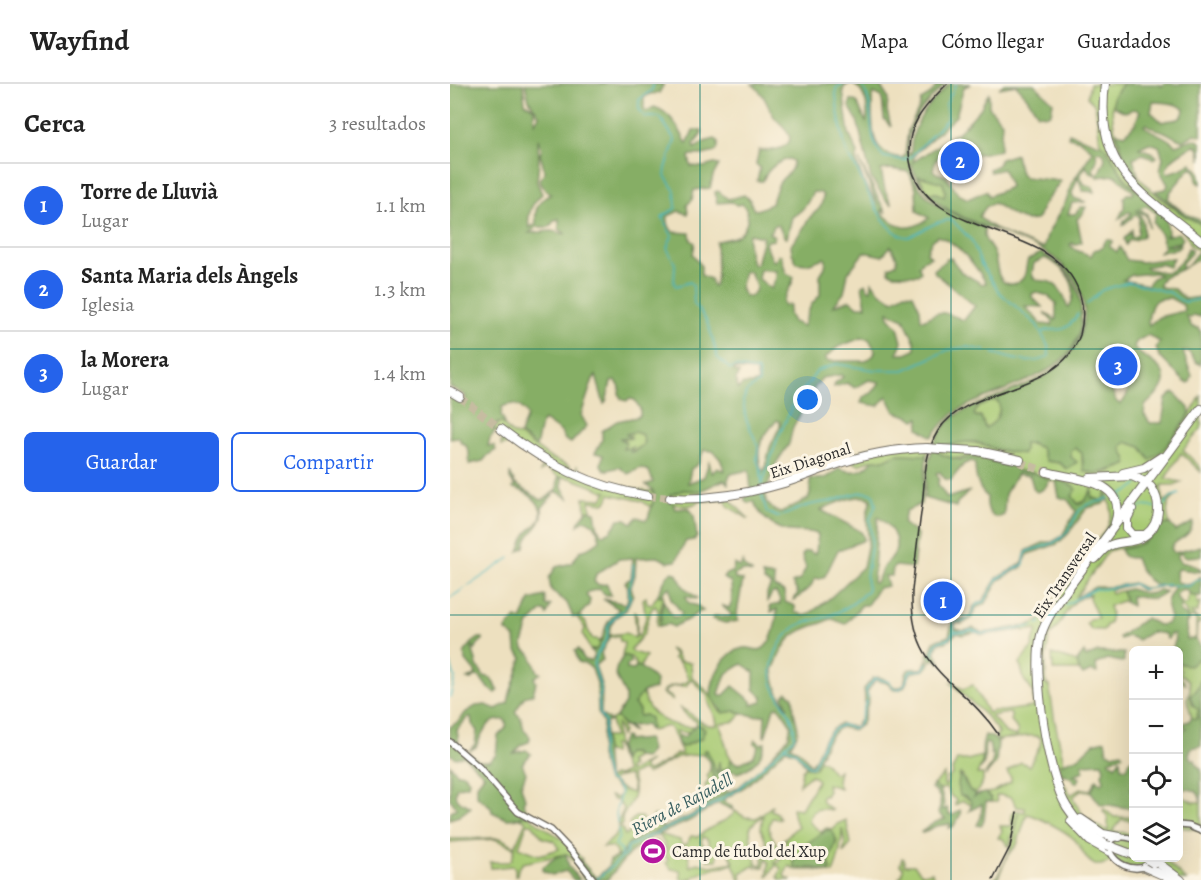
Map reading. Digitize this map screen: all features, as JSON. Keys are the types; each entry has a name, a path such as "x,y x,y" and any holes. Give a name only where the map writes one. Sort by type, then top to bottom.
{"highway":[{"path":"1106,84 1107,128 1111,146 1119,162 1139,186 1201,239"},
{"path":"450,391 460,396"},
{"name":"Eix Transversal","path":"1129,852 1109,846 1091,835 1066,806 1056,784 1038,681 1039,648 1051,613 1201,409"},
{"name":"Eix Transversal","path":"1109,846 1086,827 1068,805 1058,777 1042,681 1041,658 1045,635 1054,614 1201,415"},
{"path":"501,429 534,454 571,474 605,486 648,496"},
{"path":"1086,479 1144,468 1158,461 1174,444"},
{"name":"Eix Diagonal","path":"670,498 724,497 755,491 786,483 857,458 892,451 940,448 1020,461"},
{"path":"1048,470 1086,479 1108,490 1114,498 1117,516 1107,535"},
{"path":"1086,479 1132,476 1147,485 1157,496 1159,507 1158,517 1153,527 1140,538 1108,547 1089,567"},
{"path":"1134,505 1127,519 1127,526 1133,535 1141,535 1152,526 1156,516 1156,501 1147,485"},
{"path":"1068,805 1092,828 1107,836 1119,837"},
{"path":"1153,862 1179,880"}],"street":[{"path":"450,742 479,767 518,812 551,830 593,879"},
{"path":"1183,826 1201,830"},
{"path":"1129,838 1119,837 1110,842 1109,846 1114,859 1124,865 1140,862"}],"green space":[{"path":"450,84 523,84 525,103 534,109 535,123 539,115 529,100 525,84 664,84 659,93 650,94 644,98 644,110 647,111 654,107 665,112 678,127 687,144 693,130 702,130 702,134 694,144 695,148 704,142 715,139 718,141 718,148 715,152 689,157 691,166 719,165 710,188 694,190 692,200 687,205 688,214 679,211 668,216 669,226 673,232 690,233 691,240 695,243 693,254 701,266 701,275 710,279 713,286 717,275 716,242 738,235 747,222 747,212 742,204 717,203 715,192 718,191 728,199 744,195 750,200 753,209 757,210 771,204 778,185 793,165 793,161 789,159 781,162 770,170 763,181 757,181 760,168 756,164 759,150 780,148 788,143 790,138 762,95 752,84 849,84 844,87 843,91 849,134 858,153 856,161 865,185 878,205 859,160 886,213 882,210 882,213 899,226 916,226 929,218 917,211 916,189 909,172 881,170 885,190 892,205 871,178 857,120 849,106 851,100 857,102 866,122 867,106 861,91 853,84 879,84 888,98 887,111 891,127 884,119 882,97 874,93 872,98 874,137 883,151 902,158 905,155 908,130 921,100 931,94 938,84 945,84 924,107 913,124 908,143 908,154 911,154 917,124 934,99 949,84 971,84 964,87 956,116 915,154 913,162 961,130 980,109 989,92 989,107 1002,122 1000,150 963,157 944,154 935,161 933,170 946,176 958,194 968,199 986,191 989,196 1008,188 1010,186 1003,169 990,172 989,169 998,165 1000,159 1016,154 1019,170 1024,177 1061,181 1043,205 1036,220 1027,221 1014,216 994,203 987,206 979,216 990,226 1007,235 947,209 926,191 923,186 929,193 937,193 944,197 943,183 919,176 919,179 910,165 921,189 938,206 985,228 985,239 994,254 1002,281 1011,284 1020,281 1025,274 1028,260 1041,253 1055,261 1071,278 1080,301 1080,327 1073,347 1058,363 1040,375 973,402 954,413 932,437 919,428 919,418 915,420 895,412 887,396 878,406 861,403 863,397 872,393 880,382 869,380 855,388 847,383 834,387 835,383 843,377 841,375 822,378 793,427 789,444 775,465 766,491 766,502 775,511 781,512 808,499 810,478 826,478 839,468 857,471 866,467 873,460 884,460 896,454 927,455 921,504 906,511 903,523 917,534 913,568 896,566 893,568 892,576 885,576 888,586 878,588 867,605 862,605 845,624 830,619 801,630 789,639 781,652 773,670 778,690 788,708 783,696 787,692 793,697 798,729 790,746 800,751 812,764 833,729 839,724 854,727 858,724 864,710 864,689 873,678 882,678 894,687 899,687 904,685 908,670 923,669 927,659 930,663 924,670 911,673 904,687 898,690 894,690 887,683 875,680 867,692 869,699 862,724 854,730 840,727 824,746 815,768 807,767 796,753 786,749 746,786 723,800 733,810 718,803 689,821 652,837 629,854 607,880 584,880 579,868 580,860 596,878 608,867 610,860 622,855 632,841 690,816 723,794 739,787 763,766 788,738 791,725 779,707 774,708 765,737 765,715 754,716 735,711 723,713 711,696 713,681 720,666 736,650 762,649 772,637 777,609 771,612 770,606 780,604 780,600 776,593 772,593 767,603 767,593 771,585 764,581 762,575 774,577 774,587 784,592 785,602 795,606 795,612 805,616 828,599 863,567 868,542 867,514 871,499 854,498 821,510 858,530 864,539 838,550 825,576 820,579 815,578 811,586 793,600 798,593 792,583 800,580 806,568 802,556 804,552 809,551 814,554 816,552 818,534 779,528 762,515 754,501 748,503 744,499 751,490 749,470 731,474 728,484 724,480 700,491 683,490 670,495 675,509 689,508 694,516 697,537 686,541 676,561 668,562 658,557 636,558 635,575 631,587 633,594 626,610 615,618 610,627 609,638 601,653 603,660 595,665 602,688 601,715 611,721 606,723 605,730 607,781 600,756 603,723 598,712 597,683 592,669 578,662 575,651 578,649 585,660 590,661 594,658 591,650 596,650 607,624 619,609 603,599 626,604 628,592 625,582 631,578 633,558 619,559 596,574 594,582 599,585 607,584 611,595 606,595 599,589 588,592 586,595 590,600 589,605 578,617 573,617 567,603 551,590 549,578 556,567 572,563 580,551 600,540 591,523 584,520 578,525 588,510 595,512 598,528 603,535 611,531 619,519 626,519 632,523 637,517 646,520 648,518 654,495 651,488 646,485 653,482 649,471 641,468 628,474 619,467 605,471 601,465 603,455 595,453 602,440 602,431 617,421 637,417 640,415 640,409 635,400 621,399 620,387 616,381 611,382 604,404 596,376 581,415 587,426 571,443 565,440 561,432 544,420 536,447 520,434 527,416 525,412 520,407 510,404 502,407 501,416 504,425 501,422 495,424 493,429 495,432 490,438 488,446 494,446 496,450 483,461 469,464 469,452 465,444 461,443 459,437 450,438 450,396 462,403 466,397 450,387","holes":["538,139 542,149 540,154 545,172 539,180 545,190 551,194 538,206 536,224 529,228 531,210 542,194 537,182","813,192 821,193 823,196 821,206 791,245 792,253 797,263 807,264 824,258 826,260 820,275 820,295 811,305 803,326 793,322 789,314 790,305 784,306 783,302 794,277 786,273 781,255 773,261 765,244 767,241 774,240 774,236 769,233 775,225 778,225 787,238 792,217 805,206","559,219 559,229 566,234 551,231 529,233 537,227 549,227","749,234 763,237 756,265 752,263 748,245","937,236 952,243 971,262 986,283 982,284 961,272 951,258 934,270 975,306 964,320 942,313 921,320 920,309 913,294 905,293 893,300 881,293 872,282 871,290 868,289 866,283 862,285 866,306 857,306 850,300 833,306 844,293 848,273 864,252 882,256 891,246 897,261 889,267 889,272 918,275 921,272 919,266 922,261 931,257 927,253 931,242","1045,258 1059,266 1072,285 1073,292 1069,307 1054,284 1033,277 1032,273 1034,263","760,269 776,271 776,278 771,289 758,278","744,271 750,272 755,285 751,296 745,296 740,289","1036,292 1048,296 1056,303 1056,320 1044,312 1053,322 1052,325 1041,324 1025,306 1042,307 1032,297 1032,294","888,312 904,319 915,342 915,350 906,354 897,354 902,342 898,327 889,317","861,338 869,339 875,350 874,355 866,361 828,361 825,358 838,347","734,369 756,371 758,382 743,384 738,389 736,380 739,373","777,420 780,422 770,447 765,469 762,471 759,456 761,443","634,432 643,435 644,444 635,451 630,452 633,447 623,449 626,443 620,438 631,438 626,434","704,450 713,451 720,459 725,471 717,468 712,473 709,462 704,477 688,483 691,469 698,464","878,517 890,528 896,543 894,554 873,583","742,664 754,672 754,689 762,697 762,702 752,705 752,701 733,686 723,696 719,694 726,674"]},
{"path":"1004,84 1034,84 1053,102 1051,113 1038,114 1016,85 999,88"},
{"path":"1090,84 1123,84 1114,97 1112,107 1115,132 1123,155 1133,171 1160,198 1201,224 1201,252 1190,245 1182,230 1165,212 1126,179 1108,150 1100,143 1095,105 1087,97"},
{"path":"1123,84 1162,86 1164,84 1201,84 1201,136 1195,134 1183,141 1146,124 1144,126 1175,145 1194,139 1201,142 1201,160 1198,147 1194,145 1173,159 1166,171 1168,173 1181,169 1191,163 1199,171 1201,184 1197,182 1196,172 1191,167 1168,198 1192,217 1201,220 1201,224 1184,215 1155,191 1166,189 1168,185 1160,171 1163,158 1159,146 1149,143 1139,148 1157,157 1154,159 1143,154 1133,158 1139,178 1126,161 1116,132 1125,134 1135,124 1140,111 1134,109 1125,112 1113,106 1113,97","holes":["1153,102 1177,105 1184,109 1183,114 1179,119 1162,122 1151,112"]},
{"path":"1069,133 1105,146 1124,178 1166,217 1168,233 1166,236 1179,233 1183,239 1180,242 1165,245 1172,246 1181,243 1180,247 1159,252 1164,247 1161,235 1153,222 1156,213 1146,206 1139,208 1147,214 1149,228 1146,215 1136,210 1142,221 1143,236 1129,240 1126,245 1124,239 1132,230 1131,237 1138,234 1139,217 1135,215 1123,225 1132,213 1128,212 1118,220 1124,208 1124,197 1134,192 1115,175 1097,177 1105,159 1104,153 1098,151 1093,169 1096,175 1090,173 1086,166 1080,175 1084,184 1093,187 1095,192 1083,191 1078,177 1072,193 1074,198 1086,202 1072,203 1068,214 1075,214 1081,207 1086,207 1077,219 1082,242 1070,245 1091,256 1094,250 1102,248 1106,240 1111,240 1113,241 1109,246 1117,252 1120,247 1127,260 1142,262 1173,258 1169,267 1161,264 1145,267 1166,272 1171,271 1177,265 1188,248 1191,249 1191,253 1182,263 1182,267 1187,266 1163,277 1159,284 1160,287 1174,289 1185,299 1201,297 1201,317 1186,316 1192,327 1198,328 1201,332 1201,365 1188,351 1183,352 1192,376 1188,383 1159,356 1156,347 1160,342 1148,335 1137,341 1134,346 1163,373 1162,387 1145,406 1144,414 1150,423 1162,423 1166,399 1174,392 1189,408 1190,414 1164,449 1150,460 1141,447 1126,442 1121,447 1127,465 1097,474 1084,471 1082,453 1075,448 1071,450 1071,457 1077,462 1067,469 1060,463 1046,461 1041,448 1030,443 1024,444 1022,454 995,449 976,442 938,447 938,452 945,456 960,460 970,457 985,459 1002,465 1010,465 1018,471 1037,474 1050,480 1044,489 1037,492 1034,490 1030,476 1017,474 1005,494 1004,515 995,517 988,510 987,497 979,485 975,463 972,461 964,464 951,480 945,479 940,472 936,473 939,478 938,484 947,498 970,491 957,503 956,507 924,498 932,448 941,430 955,416 1038,379 1064,361 1080,335 1084,308 1074,279 1056,259 1031,245 1044,248 1047,235 1067,199 1071,184 1093,151 1080,140 1068,137","holes":["1155,273 1160,275 1152,278 1148,285 1123,280 1132,275","1170,298 1183,305 1184,311 1159,317 1149,325 1149,313 1156,300","1105,347 1124,355 1134,367 1124,371 1128,388 1126,397 1120,404 1116,401 1111,386 1117,381 1113,376 1116,373 1103,361 1101,350","998,401 999,414 992,424 985,428 981,417 974,414 979,406"]},
{"path":"919,177 942,182 945,189 944,197 937,193 929,193"},
{"path":"1201,252 1201,257 1187,266 1197,253"},
{"path":"1201,395 1201,429 1183,450 1200,467 1201,472 1181,453 1165,479 1181,482 1161,487 1164,502 1172,496 1175,497 1167,509 1170,524 1160,525 1154,534 1143,543 1108,551 1075,598 1095,587 1133,583 1143,588 1160,587 1141,590 1133,584 1110,590 1111,593 1122,591 1125,600 1109,606 1111,613 1109,624 1104,630 1092,630 1086,624 1090,619 1098,618 1089,598 1090,594 1081,597 1070,607 1049,636 1046,659 1046,685 1049,685 1064,763 1060,766 1063,782 1071,795 1080,788 1090,790 1094,785 1091,792 1080,790 1073,798 1084,817 1108,831 1108,817 1104,809 1114,817 1129,817 1129,820 1122,819 1112,831 1129,833 1129,862 1167,862 1186,880 1171,880 1146,869 1126,872 1114,861 1095,865 1088,860 1077,842 1070,836 1027,814 1017,845 1007,857 1018,813 1009,847 1003,839 998,838 1002,831 1000,826 1012,826 1011,815 1014,810 1025,812 1025,808 1016,807 1012,798 1000,795 996,796 997,802 991,802 991,798 985,793 993,792 1011,782 1007,772 1021,762 1029,766 1040,746 1041,738 1029,736 998,741 996,735 999,733 986,716 950,682 963,689 973,685 988,713 1033,707 1033,692 1024,680 1020,663 1032,647 1037,629 1024,631 1021,628 1039,621 1108,526 1111,506 1106,494 1103,501 1091,497 1093,491 1085,501 1078,504 1072,496 1071,485 1048,480 987,459 950,457 938,452 938,447 973,443 1023,454 1024,444 1027,443 1041,448 1046,461 1060,463 1065,468 1076,463 1071,457 1071,450 1075,448 1082,453 1082,462 1088,473 1106,473 1127,465 1121,447 1126,442 1141,447 1150,460 1179,430","holes":["1009,713 1018,731 1017,736 1006,733 991,716"]},
{"path":"995,400 1000,404 998,416 992,424 985,428 981,416 975,416 974,413 980,406"},
{"path":"499,422 511,433 520,436 549,457 575,471 577,466 584,474 606,482 645,491 653,489 654,501 650,507 642,501 610,494 604,503 590,501 591,510 586,511 584,498 602,499 607,492 570,478 559,477 546,468 540,472 543,464 511,443 501,446 502,436 494,430"},
{"path":"636,432 644,436 643,445 630,452 632,447 623,449 626,442 620,437 629,439 631,436 626,436 627,434"},
{"path":"926,445 927,455 898,454 885,460 870,460 859,465 853,462 856,453 872,447"},
{"path":"510,473 515,484 541,500 557,489 558,477 562,478 562,487 568,498 556,491 542,508 541,521 528,537 525,547 519,551 527,533 539,521 541,511 533,498 513,488 515,486 510,479"},
{"path":"1056,481 1062,481 1075,487 1076,490 1072,496 1078,504 1085,501 1092,489 1092,498 1103,501 1106,493 1108,500 1103,504 1087,508 1068,534 1057,544 1028,554 1022,567 999,580 986,603 976,608 971,619 962,624 956,623 955,626 956,629 964,631 973,628 983,633 1022,626 1021,630 982,635 976,632 962,635 957,633 946,642 938,643 935,652 940,662 935,659 931,661 927,654 930,653 934,641 949,636 955,620 969,617 974,606 983,601 997,578 1023,563 1026,551 1061,537 1076,511 1068,500 1059,497"},
{"path":"683,490 701,491 702,496 728,498 749,519 729,507 725,500 698,501 686,506 673,504 670,495"},
{"path":"1193,522 1189,532 1173,544 1171,548 1174,553 1201,546 1201,556 1184,557 1181,553 1177,556 1182,563 1189,563 1201,569 1201,572 1179,569 1176,571 1177,582 1189,585 1201,576 1201,596 1192,596 1185,589 1180,590 1176,595 1181,606 1180,612 1188,617 1187,639 1196,640 1201,647 1201,667 1198,659 1190,666 1183,664 1183,646 1174,646 1174,634 1170,634 1168,639 1165,634 1151,632 1138,640 1128,636 1120,639 1119,637 1146,618 1158,625 1167,624 1170,618 1167,603 1174,588 1158,585 1148,580 1135,558 1126,557 1120,549 1133,547 1143,542 1160,525 1170,524 1176,531"},
{"path":"743,562 744,567 753,573 742,571 734,575 735,579 743,580 737,613 738,621 725,623 712,619 713,616 729,617 732,615 721,605 729,608 732,602 731,582 723,578 733,571 734,564 740,567"},
{"path":"671,572 676,573 684,587 697,598 686,596 687,601 703,611 674,627 668,624 660,626 663,600 673,617 680,616 682,613 671,599 670,587 660,597 657,596"},
{"path":"1129,589 1148,594 1159,590 1166,592 1153,599 1131,596 1132,606 1124,602 1122,591"},
{"path":"663,594 660,626 657,626 658,610 655,606 651,610 644,634 631,649 632,652 646,656 640,667 637,666 631,657 622,656 624,643 620,641 619,636 610,637 610,635 626,633 635,638 634,611 637,617 637,635 640,635 646,618 643,599 646,597 647,603 651,605 657,596"},
{"path":"1188,594 1197,597 1197,604 1201,602 1197,612 1191,613 1201,622 1197,625 1196,640 1192,639 1196,637 1196,619 1192,617 1186,623 1186,613 1179,601 1187,604"},
{"path":"545,596 546,606 551,605 547,615 545,611 542,611 529,624 523,644 524,649 531,655 538,672 541,673 534,678 536,682 533,694 524,697 515,712 521,718 524,730 530,737 529,742 523,744 514,753 526,750 531,754 522,764 526,773 521,786 525,799 523,803 530,816 507,819 492,812 491,807 477,796 477,784 484,775 464,756 456,758 450,754 450,727 476,706 486,705 496,709 508,703 522,658 516,650 515,638 506,629 516,618 521,620 530,600","holes":["468,717 471,717 472,724 477,731 475,744 469,751 476,747 489,724 505,720 506,727 498,736 496,755 489,761 479,761 459,745 457,730"]},
{"path":"580,616 593,639 597,639 598,642 603,639 596,650 591,650 591,652 583,634 585,628 577,617"},
{"path":"479,638 483,640 475,650 473,646 472,648 476,664 484,676 491,678 498,691 496,693 487,687 480,677 467,679 476,673 466,661 464,653"},
{"path":"669,649 675,652 680,661 691,663 692,677 710,694 718,709 723,713 735,711 742,713 736,721 720,724 732,760 728,769 720,772 718,770 717,774 707,751 704,750 704,754 677,757 647,774 642,770 631,775 634,793 622,817 622,825 619,826 618,822 624,809 617,800 613,800 610,796 618,798 621,792 607,781 614,775 618,776 626,772 616,745 613,745 613,754 605,751 605,737 614,737 611,720 616,717 624,726 621,726 623,732 621,736 617,723 616,732 622,760 626,753 636,754 636,757 628,762 632,766 628,768 629,772 650,761 643,766 648,771 676,754 681,754 678,744 683,747 703,738 703,727 688,717 680,708 706,725 717,725 708,696 691,679 686,686 674,686 688,680 678,661 673,658 675,655","holes":["628,775 633,793 623,790 612,781"]},
{"path":"1084,652 1086,657 1098,652 1124,653 1124,661 1107,659 1096,664 1097,673 1091,671 1083,675 1077,661"},
{"path":"1052,654 1077,662 1079,670 1053,670"},
{"path":"624,655 629,657 631,662 627,665 627,669 634,670 636,666 640,667 656,680 655,689 643,692 634,704 639,710 639,716 645,715 650,718 651,728 649,730 646,725 628,726 633,731 631,731 616,717 625,703 625,695 615,674"},
{"path":"1197,659 1200,660 1201,678 1196,691 1190,696 1193,705 1198,709 1197,719 1192,719 1187,699 1190,689 1189,681 1183,676 1183,664 1189,666"},
{"path":"1201,678 1201,746 1191,748 1189,755 1201,768 1201,802 1196,792 1183,790 1183,731 1186,728 1183,723 1191,718 1197,719 1198,709 1193,705 1190,696 1196,691"},
{"path":"673,686 664,693 673,701 662,693 664,690"},
{"path":"643,692 649,708 661,719 677,725 694,727 688,733 676,731 679,736 677,741 667,726 651,731 645,715 639,716 639,710 634,704"},
{"path":"697,724 705,729 702,738 682,747 678,744 677,738 684,737"},
{"path":"985,735 994,738 998,743 996,763 986,775 992,764 993,753 991,754 989,744 986,743 981,768"},
{"path":"624,737 627,738 626,741 648,739 651,751 645,758 636,757 634,753 626,753 623,761 619,747"},
{"path":"755,739 760,744 765,743 756,762 737,773 734,771 727,773 715,783 709,761 703,754 704,750 707,750 717,774 719,761 720,772 729,767 731,760 738,764 753,757 758,747 754,742"},
{"path":"1105,740 1107,752 1113,754 1121,752 1123,755 1109,760 1115,766 1120,760 1121,767 1127,768 1129,763 1129,808 1101,805 1091,792 1097,779 1101,784 1104,781 1102,763 1082,764 1084,771 1073,775 1080,778 1078,782 1074,782 1072,778 1061,773 1060,764 1079,757 1094,743"},
{"path":"982,756 983,760 977,774 983,774 983,781 976,794 970,791 962,775 959,776 960,796 969,799 971,805 963,801 955,805 956,800 946,788 939,790 933,785 944,774 944,785 947,785 957,760"},
{"path":"818,760 824,761 834,774 839,770 837,781 840,788 827,784 828,791 825,796 822,795 822,801 833,810 814,811 809,822 821,832 826,828 834,829 837,824 846,820 851,844 843,853 845,845 842,828 840,851 833,873 826,872 831,869 829,860 837,841 831,830 827,830 802,847 793,861 795,868 815,868 825,872 796,870 789,866 784,875 792,880 780,880 778,877 781,868 776,865 767,877 769,863 766,858 764,867 762,867 763,852 767,845 761,829 763,815 750,829 752,853 761,868 755,863 756,868 753,866 741,873 742,880 733,864 708,870 693,877 693,880 689,878 685,880 681,879 680,870 671,869 666,863 668,860 664,854 667,849 659,834 680,840 682,846 691,836 698,837 729,818 735,811 745,817 756,818 772,806 771,810 777,813 780,819 772,818 769,827 781,851 774,863 779,863 786,840 784,839 798,826 792,808 801,809 818,780 811,775 799,785 802,770 806,766 812,769","holes":["703,837 707,839 711,848 707,860 717,860 716,848 719,849 718,843 722,842 727,845 727,851 734,862 711,866 697,863 690,867 688,853 697,848 708,850 701,842"]},
{"path":"450,765 457,773 464,774 469,780 468,785 457,787 455,796 471,807 459,816 450,819 451,811 457,808 450,799"},
{"path":"711,767 713,779 719,782 723,789 730,792 703,807 701,804 715,794 705,786 709,780 707,775"},
{"path":"960,774 970,791 976,794 974,797 985,793 991,798 991,802 986,802 981,826 977,825 981,817 982,804 969,811 971,802 964,796 960,796 958,784"},
{"path":"933,785 942,796 943,810 947,808 949,814 954,815 960,810 961,814 953,827 949,828 951,824 936,826 922,833 934,823 945,819 938,813 940,799 931,788"},
{"path":"1183,797 1193,802 1201,802 1201,830 1183,828"},
{"path":"671,813 659,819 663,827 628,844 622,855 616,856 616,851 612,847 603,847 615,836 619,828 622,828 625,835 634,830 629,823 635,817 641,817 649,825 654,815 660,817"},
{"path":"525,814 566,842 582,859 579,868 566,854 523,863 515,876 515,868 512,866 491,868 490,862 509,862 515,848 495,839 450,842 450,839 500,838 515,846 526,821 521,816","holes":["527,824 532,824 543,838 554,841 559,849 539,855 519,847"]},
{"path":"827,830 831,830 836,841 829,860 830,872 815,868 795,868 793,861 802,847"},
{"name":"Camp de futbol del Xup","path":"656,840 664,849 649,863 641,853"},
{"path":"566,854 569,867 580,880 574,880 566,871 552,875 543,871 543,867 556,857"},
{"path":"902,858 904,865 914,865 922,874 932,872 933,877 921,880 901,880 899,876 902,876 903,868 900,865"}],"waterway":[{"path":"652,84 653,88 639,100 639,109 645,117 660,117 675,140 665,176 675,191 676,208 662,217 672,236 667,248 675,264 674,284 676,286 690,282 693,285 694,304 706,320 717,357 730,369 735,367 758,371 759,383 747,391 743,401 746,419 758,446 757,460 762,482"},
{"name":"Riera de Rajadell","path":"842,84 836,88 836,94 847,153 884,220 900,235 909,237 936,223 953,221 972,241 981,264 999,292 1037,325 1048,346 1049,356 1029,361 993,353"},
{"name":"Riera de Rajadell","path":"861,84 869,102 872,131 878,149 884,157 904,160 911,157 947,119 946,104 956,84"},
{"path":"1087,304 1102,290 1129,282 1171,293 1186,302 1201,299"},
{"path":"1042,332 1065,328 1078,314"},
{"name":"Riera de Rajadell","path":"762,485 777,440 792,407 817,371 836,364 875,370 904,370 948,350 967,347 986,351"},
{"path":"1118,495 1128,492 1139,483"},
{"name":"Riera de Rajadell","path":"597,879 626,854 627,847 695,815 738,789 794,738 794,726 772,679 772,667 778,648 786,635 795,627 843,609 868,589 866,578 872,540 870,519 876,504 873,494 858,493 807,506 777,517 767,512 761,493"},
{"path":"1163,507 1171,497 1179,494"},
{"path":"1120,495 1123,498 1121,506 1123,510"},
{"path":"991,590 997,579 1024,564 1028,551 1051,544 1061,538 1082,508 1109,498"},
{"path":"1132,516 1141,506 1155,507"},
{"path":"468,586 510,558"},
{"path":"617,824 616,810 621,792 614,783 607,780 601,753 605,722 600,715 601,691 594,665 607,638 608,626 617,614 624,610 630,599 629,588 633,575 633,564"},
{"path":"1065,605 1094,589 1134,584 1142,589 1166,585 1189,586 1197,579 1201,579"},
{"path":"450,598 465,588"},
{"path":"954,632 954,623 963,622 970,617 976,605 985,601 990,591"},
{"path":"1012,630 1033,626"},
{"path":"954,632 971,630 983,634 1011,630"},
{"path":"932,656 935,644 948,639 954,632"},
{"path":"450,662 455,678 450,697"},
{"path":"868,698 866,690 875,678 890,682 894,689 898,689 904,686 911,671 923,670 927,663"},
{"path":"785,747 796,752 809,766 813,766 831,732 842,725 853,728 859,725 866,701"},
{"path":"618,828 619,837 615,845 622,851 620,857"}],"tunnel":[{"path":"460,397 501,429"},
{"path":"1019,462 1047,472"},
{"path":"648,496 670,498"}],"railway":[{"path":"947,84 924,109 913,127 910,138 910,161 921,187 940,206 966,220 1023,242 1049,255 1069,274 1083,308 1080,335 1069,355 1053,369 1034,380 970,404 952,416 938,431 928,458 912,591 913,618 919,640 928,658 940,673 984,715 998,734"},
{"path":"993,880 1010,847 1017,812"}],"place":[{"name":"Santa Maria dels Àngels","path":"960,161"},
{"name":"la Morera","path":"1118,366"},
{"name":"Torre de Lluvià","path":"943,601"},
{"name":"Camp de futbol del Xup","path":"653,851"}]}
